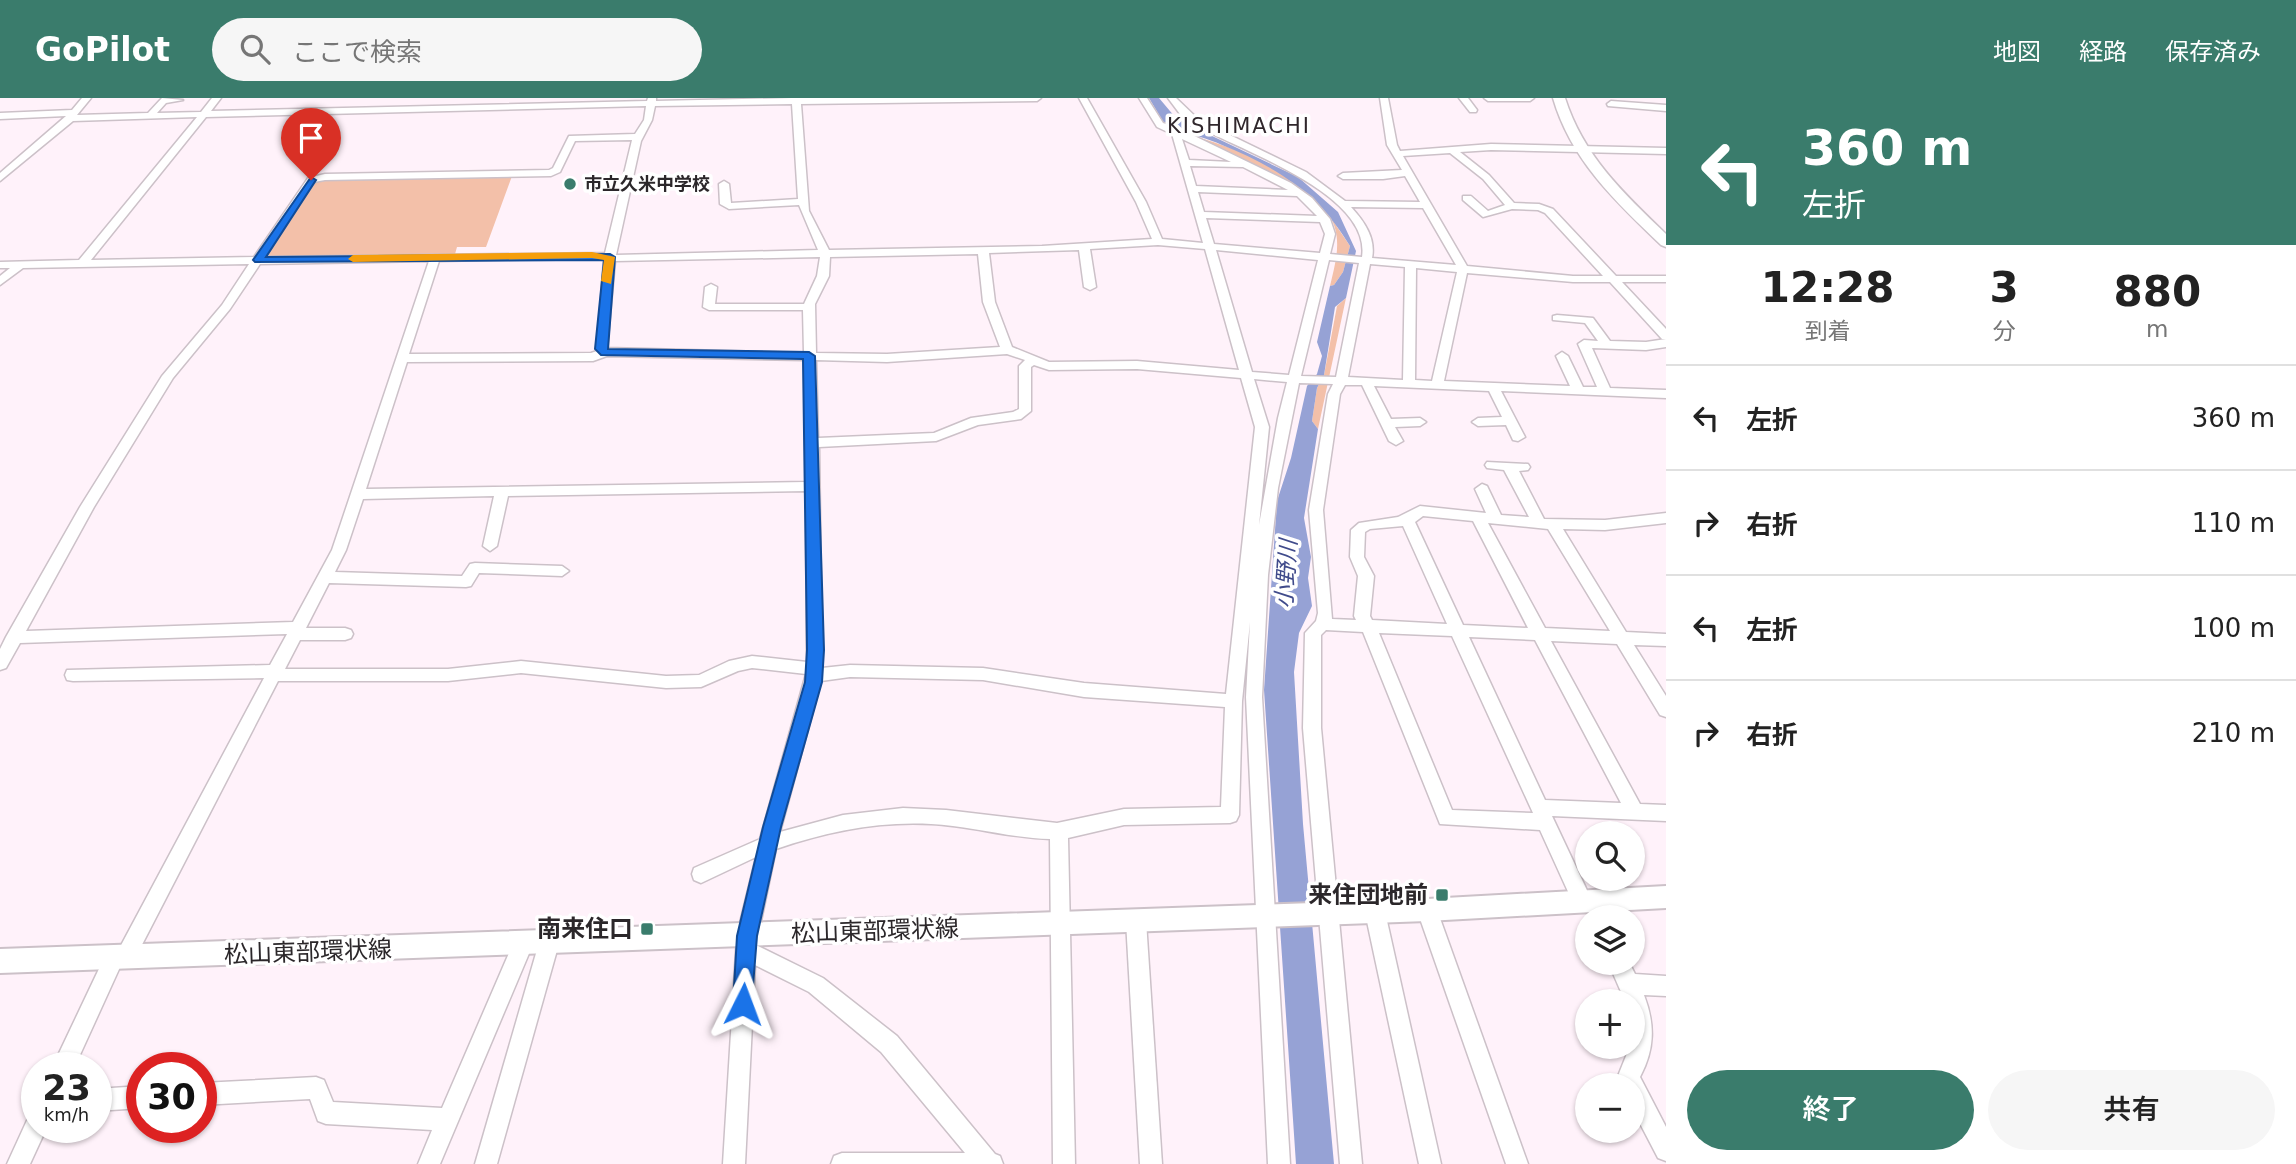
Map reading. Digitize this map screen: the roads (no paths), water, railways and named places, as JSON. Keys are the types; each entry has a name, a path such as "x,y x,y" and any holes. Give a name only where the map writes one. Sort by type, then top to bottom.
{"highway":[{"path":"1559,98 1563,114 1621,198 1666,242"},
{"path":"1573,98 1590,151 1666,228"}],"main road":[{"name":"松山東部環状線","path":"1597,905 1666,897"},
{"name":"松山東部環状線","path":"0,961 549,943 747,943 1061,924 1575,906"}],"street":[{"path":"0,178 72,116 87,98"},
{"path":"83,263 218,98"},
{"path":"0,116 204,115 651,101 1037,98"},
{"path":"1083,98 1141,202 1158,242"},
{"path":"1143,98 1160,125 1247,165 1299,193 1325,219 1330,234 1329,256 1271,488 1260,575 1254,697 1279,1164"},
{"path":"1172,98 1183,113 1205,128 1315,181 1344,204 1367,241 1366,259 1334,394 1316,510 1323,560 1321,586 1326,613 1323,624 1314,633 1311,653 1312,728 1324,913 1352,1164"},
{"path":"1384,98 1389,136 1463,268 1437,385"},
{"path":"1463,98 1473,110"},
{"path":"1488,98 1530,98"},
{"path":"1536,98 1546,99"},
{"path":"1660,98 1666,107"},
{"path":"135,125 164,100 179,100"},
{"path":"734,1164 747,943 768,842 814,673 809,307 825,269 825,253 804,211 797,100"},
{"path":"605,352 601,349 610,257 639,137 648,120 651,101"},
{"path":"1611,104 1666,107"},
{"path":"701,874 768,842 848,824 927,816 1059,831 1124,817 1230,816 1234,701 1262,427 1175,130"},
{"path":"0,664 9,640 87,506 168,376 226,307 307,183 316,178 551,173 557,170 572,138 639,137"},
{"path":"1398,154 1492,147 1666,151"},
{"path":"1452,151 1486,177 1511,206"},
{"path":"1183,163 1247,165"},
{"path":"1343,176 1383,176 1409,172"},
{"path":"723,184 725,204 729,206 803,202"},
{"path":"1191,189 1299,193"},
{"path":"1467,198 1487,215 1511,206 1539,207 1549,211 1666,336"},
{"path":"1344,204 1427,205"},
{"path":"1199,215 1325,219"},
{"path":"0,265 983,250 1158,242 1613,280 1666,279"},
{"path":"1084,246 1090,287"},
{"path":"983,250 989,302 1007,350"},
{"path":"71,1052 339,550 435,258"},
{"path":"1409,384 1410,263"},
{"path":"0,282 21,264"},
{"path":"710,287 709,307 809,307"},
{"path":"1563,317 1589,320 1606,344"},
{"path":"1605,390 1584,344 1666,343"},
{"path":"402,358 593,358 605,352 887,358 1007,350 1022,351 1032,360 1049,366 1168,366 1298,379 1666,394"},
{"path":"1562,356 1578,389"},
{"path":"810,443 936,437 976,421 1016,416 1025,411 1025,366 1032,360"},
{"path":"1366,382 1396,442"},
{"path":"1493,387 1518,437"},
{"path":"1478,422 1510,421"},
{"path":"1386,423 1420,422"},
{"path":"1492,465 1516,466 1546,523 1623,638 1666,709"},
{"path":"357,494 810,486"},
{"path":"1482,489 1495,517"},
{"path":"490,547 502,492"},
{"path":"1666,518 1604,526 1420,511 1408,522 1369,524 1358,530 1357,557 1366,576 1362,616 1365,626 1376,640 1446,818 1634,811 1666,813"},
{"path":"1477,516 1634,811"},
{"path":"1408,522 1543,815 1588,905"},
{"path":"324,577 466,582 475,568 562,571"},
{"path":"1323,624 1666,639"},
{"path":"9,640 296,631 345,634"},
{"path":"74,675 448,675 522,667 666,682 701,681 735,665 752,662 814,673 850,671 983,674 1084,690 1234,701"},
{"path":"1059,831 1064,1164"},
{"path":"1427,910 1517,1164"},
{"path":"1375,912 1430,1164"},
{"path":"1136,921 1151,1164"},
{"path":"486,1164 549,943"},
{"path":"747,943 816,985 890,1044 989,1163"},
{"path":"429,1164 523,944"},
{"path":"1624,975 1644,1031 1640,1059 1631,1073"},
{"path":"1629,984 1666,986"},
{"path":"217,1093 316,1088 326,1113 448,1120"},
{"path":"1645,1110 1666,1150"},
{"path":"18,1164 28,1143"},
{"path":"842,1164 989,1163"}],"water":[{"name":"小野川","path":"1149,98 1159,98 1175,117 1191,126 1298,177 1338,212 1356,251 1346,298 1335,307 1324,375 1317,388 1312,421 1318,429 1304,518 1311,557 1308,578 1312,606 1299,633 1294,672 1303,824 1334,1164 1296,1164 1264,690 1277,501 1291,458 1307,386 1317,374 1322,356 1317,342 1330,286 1334,285 1343,272 1350,246 1311,197 1279,173 1178,126 1165,125"}],"place":[{"name":"市立久米中学校","path":"570,184"},
{"name":"来住団地前","path":"1442,895"},
{"name":"南来住口","path":"647,929"}],"district":[{"name":"KISHIMACHI","path":"1239,126"}]}
